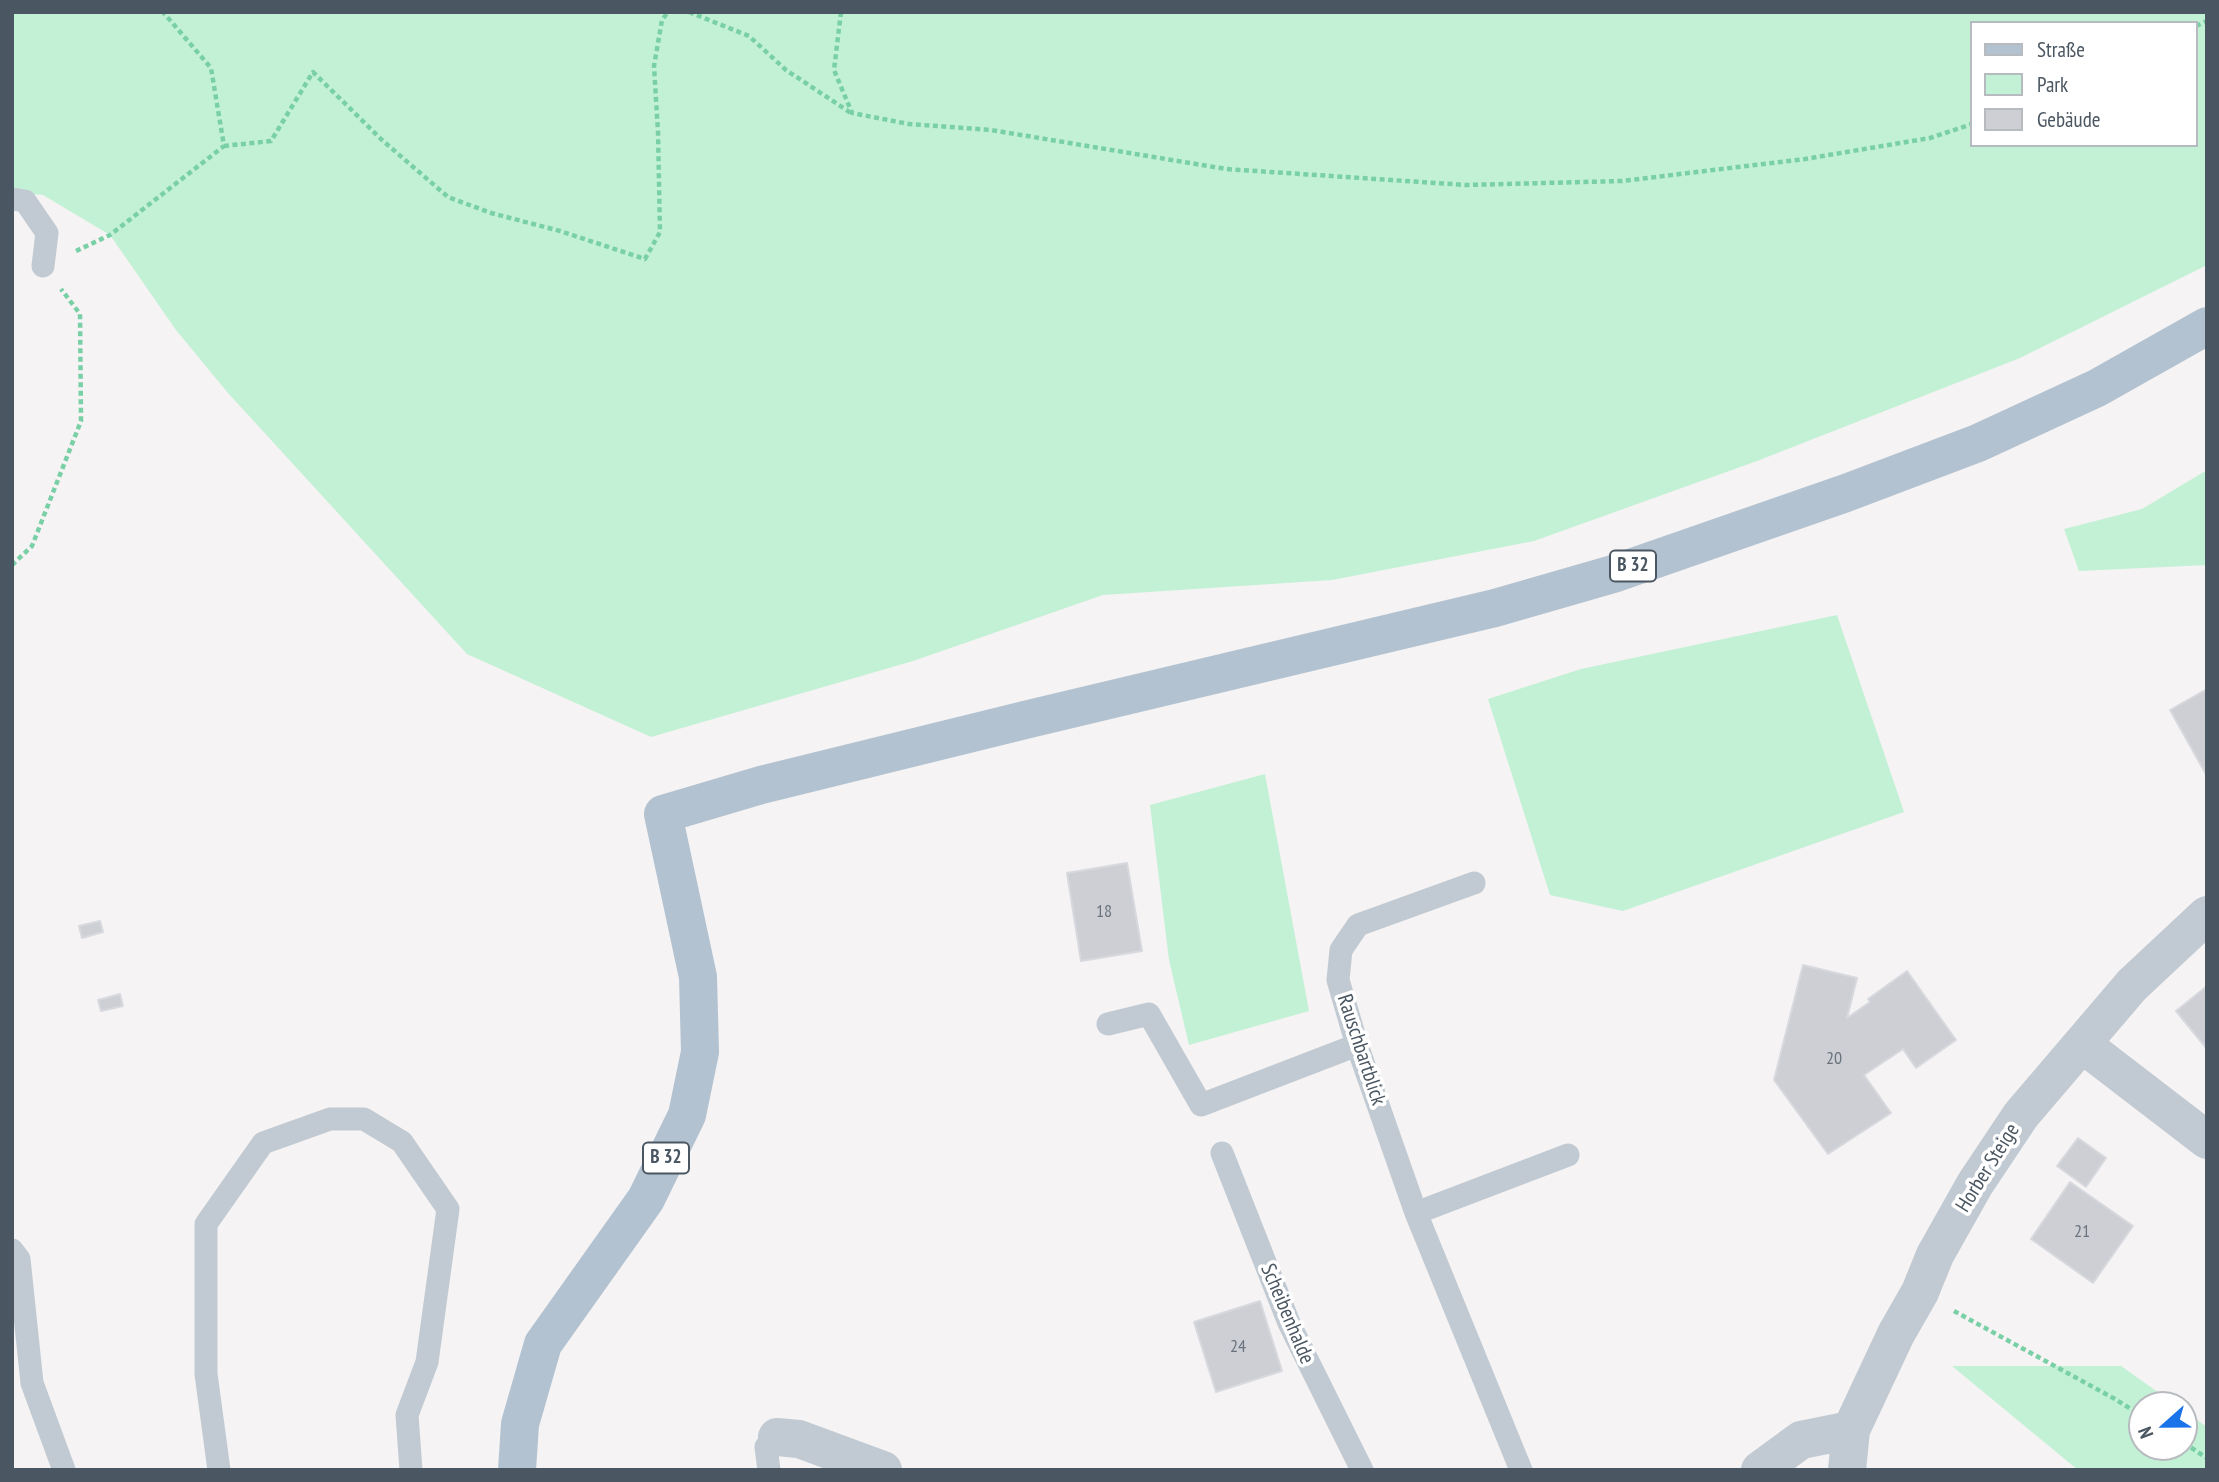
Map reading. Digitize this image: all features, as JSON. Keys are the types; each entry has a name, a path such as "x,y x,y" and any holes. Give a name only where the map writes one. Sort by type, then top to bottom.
{"main road":[{"name":"B 32","path":"517,1470 520,1424 543,1344 646,1199 687,1115 699,1052 698,976 663,814 761,785 1495,608 1601,577 1846,494 1978,443 2097,388 2207,326"}],"street":[{"name":"Horber Steige","path":"1847,1470 1851,1430 1896,1334 1920,1292 1935,1255 1975,1184 2021,1115 2132,985 2207,915"},
{"path":"2082,1044 2207,1140"},
{"path":"1760,1470 1801,1440 1851,1430"},
{"path":"773,1453 799,1439 883,1470"}],"lane":[{"path":"12,199 25,201 47,233 43,266"},
{"name":"Rauschbartblick","path":"1474,883 1358,925 1341,950 1338,980 1357,1045 1416,1213 1521,1470"},
{"path":"1108,1024 1149,1014 1201,1105 1357,1045"},
{"path":"219,1470 206,1374 206,1224 263,1143 330,1119 364,1119 402,1142 449,1209 435,1291 427,1362 407,1415 411,1470"},
{"name":"Scheibenhalde","path":"1222,1153 1289,1323 1362,1470"},
{"path":"1416,1213 1568,1155"},
{"path":"12,1250 19,1259 32,1383 64,1470"}],"path":[{"path":"163,12 211,68 224,146"},
{"path":"12,565 32,546 81,421 80,314 43,266 110,235 224,146 271,141 313,72 382,140 448,197 645,259 660,232 659,132 654,66 662,20 668,12"},
{"path":"689,12 749,36 786,70 852,113 909,124 991,130 1226,169 1466,185 1622,181 1805,159 1930,138 1970,125"},
{"path":"841,12 834,70 852,113"},
{"path":"1920,1292 2128,1407"}],"green space":[{"path":"12,12 2207,12 2207,265 2020,358 1757,461 1534,541 1332,580 1103,595 913,661 651,737 467,654 228,393 176,330 110,235 43,195 12,192"},
{"path":"2207,470 2207,565 2079,571 2064,529 2142,509"},
{"path":"1837,615 1904,812 1623,911 1550,895 1488,699 1581,669"},
{"path":"1265,774 1309,1011 1189,1045 1169,960 1150,805"},
{"path":"1952,1366 2121,1366 2156,1391 2128,1391 2128,1461 2198,1461 2198,1421 2207,1427 2207,1470 2078,1470"}],"building":[{"path":"2207,689 2207,776 2170,710"},
{"path":"1127,863 1142,951 1081,961 1067,873"},
{"path":"100,921 103,932 82,938 79,926"},
{"path":"1803,965 1857,978 1847,1018 1907,971 1956,1040 1916,1068 1903,1049 1864,1075 1891,1113 1828,1154 1774,1080"},
{"path":"2207,986 2207,1049 2176,1011"},
{"path":"120,994 123,1006 101,1011 98,1000"},
{"path":"2078,1138 2106,1158 2086,1187 2057,1166"},
{"path":"2070,1182 2133,1226 2093,1283 2031,1239"},
{"path":"1260,1301 1282,1371 1216,1392 1194,1322"}]}
